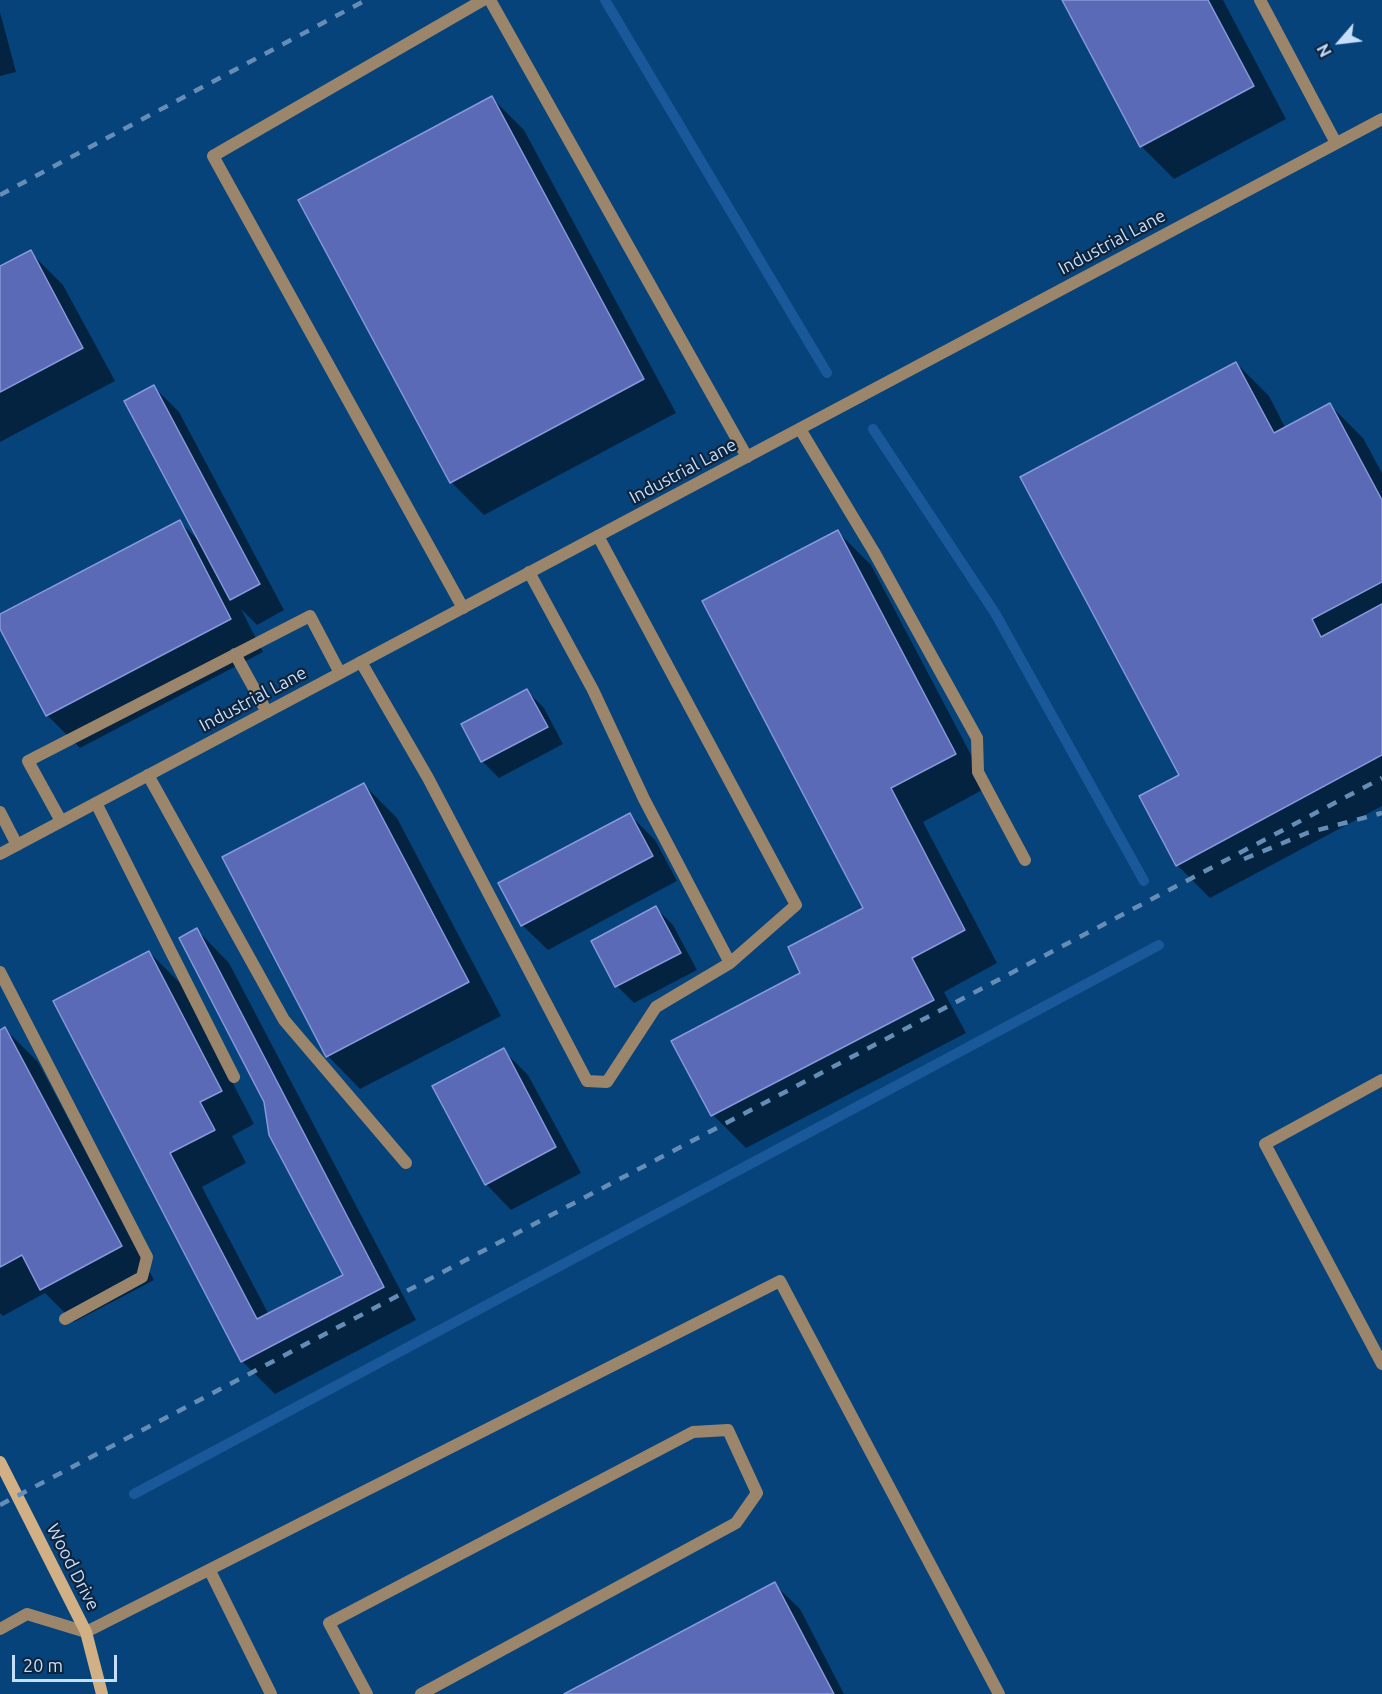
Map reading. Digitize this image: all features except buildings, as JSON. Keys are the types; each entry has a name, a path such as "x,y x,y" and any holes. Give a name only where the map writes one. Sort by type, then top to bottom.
{"street":[{"path":"463,608 213,156 483,0"},
{"path":"490,0 747,457"},
{"path":"1260,0 1336,143"},
{"name":"Industrial Lane","path":"0,854 1382,119"},
{"path":"800,429 874,552 977,738 978,772 1025,860"},
{"path":"361,662 428,778 587,1081 607,1082 656,1007 730,963 796,905 598,536"},
{"path":"529,572 593,690 644,799 730,963"},
{"path":"61,821 28,761 310,616 340,673"},
{"path":"235,654 267,712"},
{"path":"148,775 284,1020 406,1163"},
{"path":"96,803 234,1077"},
{"path":"0,812 17,845"},
{"path":"0,972 147,1257 142,1277 65,1319"},
{"path":"1382,1080 1265,1144 1382,1364"},
{"path":"0,1629 27,1614 86,1632 780,1281 999,1694"},
{"path":"367,1694 328,1623 693,1432 728,1430 757,1493 736,1523 421,1694"},
{"name":"Wood Drive","path":"0,1462 86,1632 102,1694"},
{"path":"210,1571 271,1694"}],"shaded area":[{"path":"0,0 1382,0 1382,1694 0,1694"}],"waterway":[{"path":"605,0 827,373"},
{"path":"873,429 995,613 1144,881"},
{"path":"134,1494 1159,945"}],"railway":[{"path":"0,195 366,0"},
{"path":"0,1505 1382,778"},
{"path":"1244,859 1307,833 1382,813"}]}
